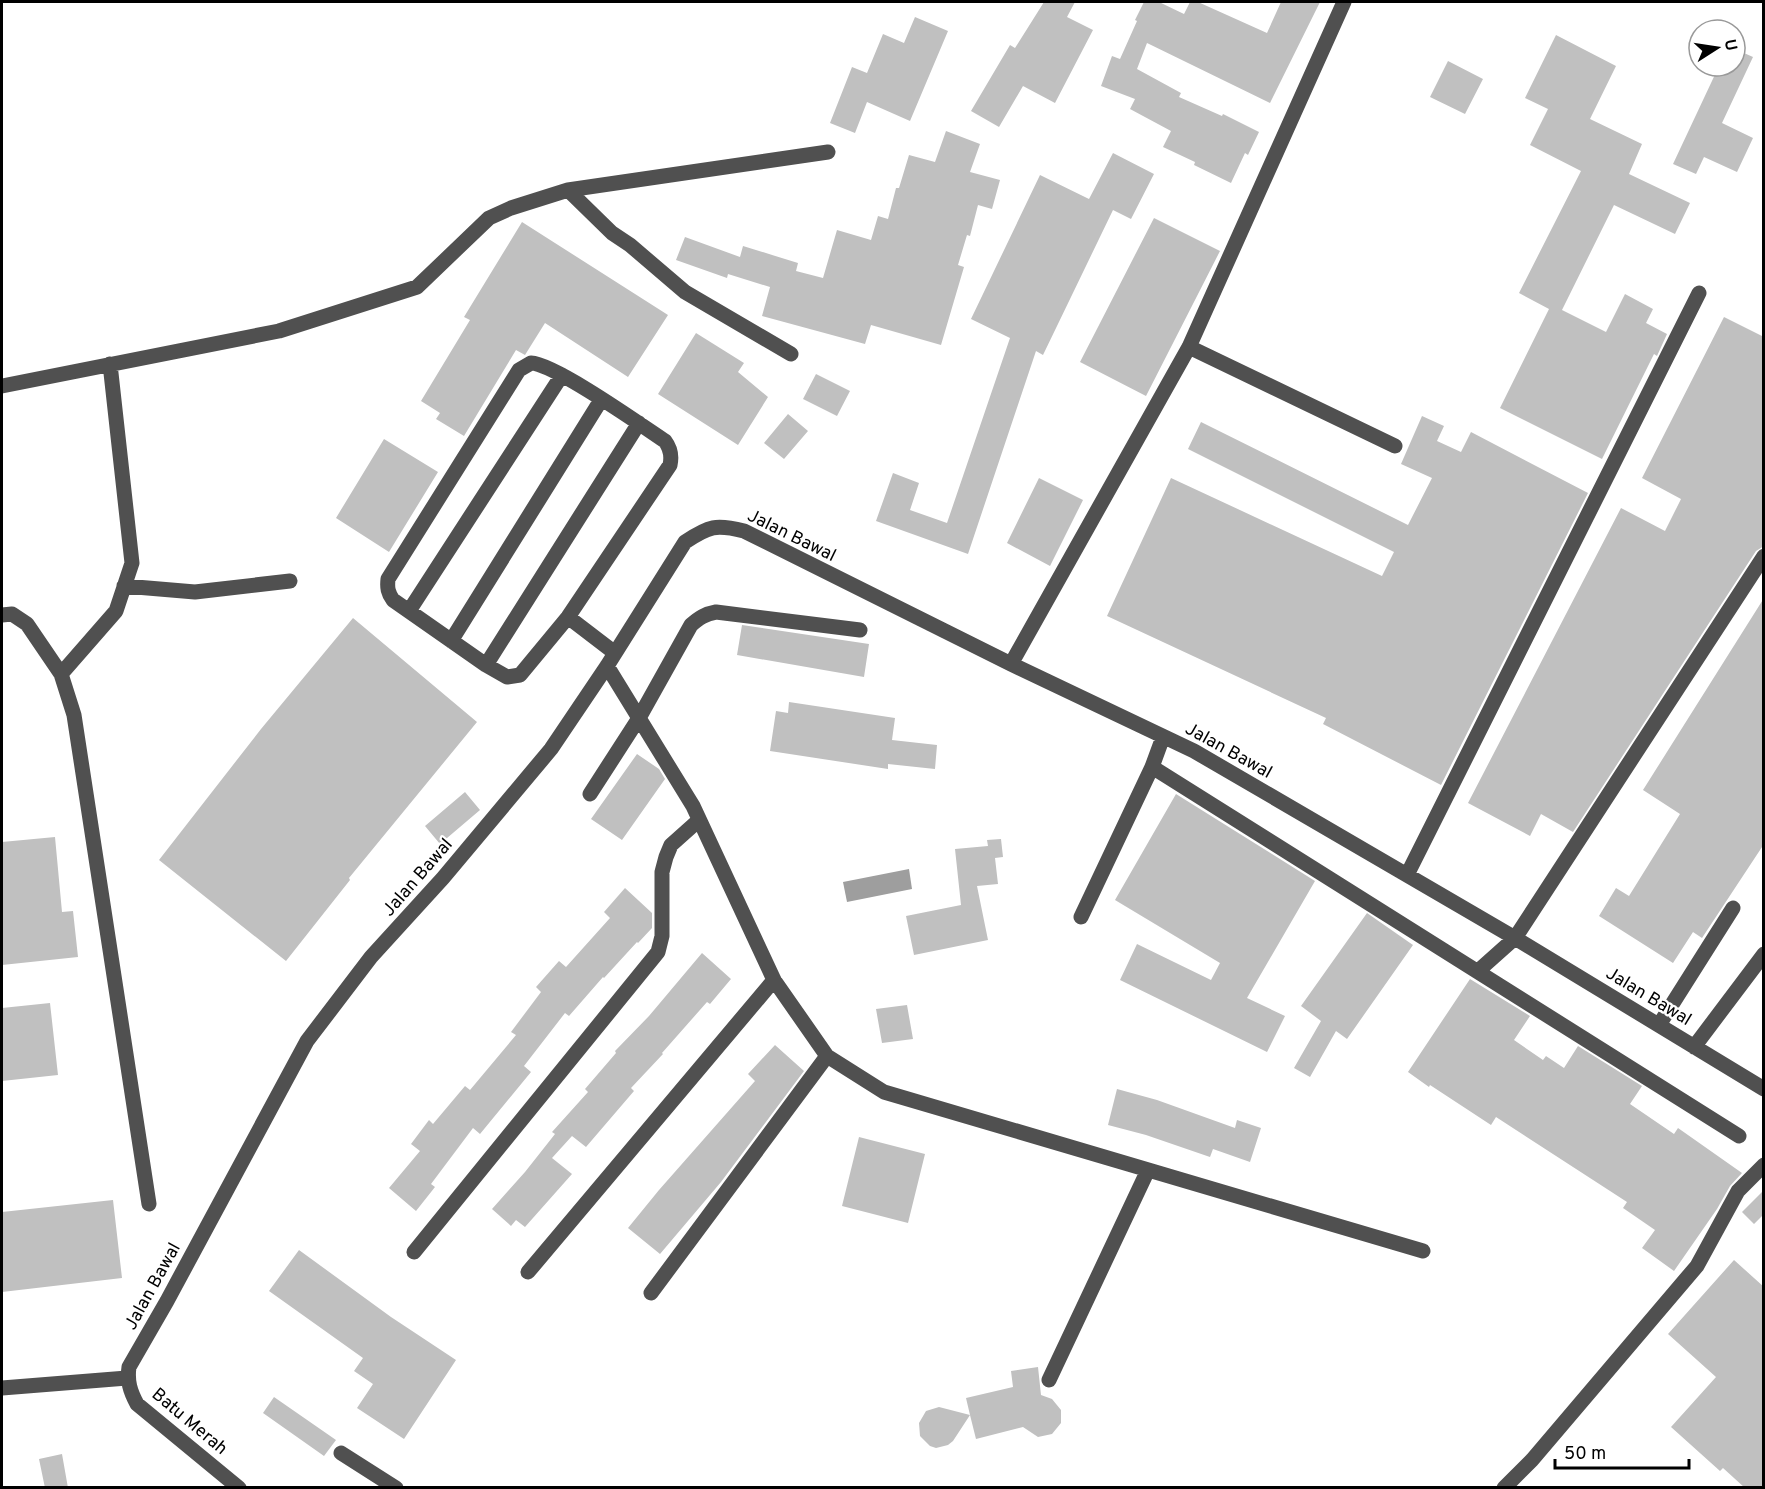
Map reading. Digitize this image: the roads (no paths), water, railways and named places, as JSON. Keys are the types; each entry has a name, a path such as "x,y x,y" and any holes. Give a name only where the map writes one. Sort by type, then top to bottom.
{"street":[{"path":"1011,664 1189,347 1344,2"},
{"path":"2,386 279,331 417,287 489,218 511,208 568,190 828,152"},
{"path":"568,190 612,233 630,245 685,292 791,354"},
{"path":"1407,875 1699,293"},
{"path":"1189,347 1395,446"},
{"path":"531,363 539,363 562,375 665,441 669,446 670,465 568,617 520,675 507,676 486,665 393,600 388,593 388,579 519,370 531,363"},
{"path":"61,674 116,612 132,563 110,364"},
{"path":"409,611 562,375"},
{"path":"451,640 602,400"},
{"path":"486,665 639,423"},
{"name":"Jalan Bawal","path":"127,1378 129,1367 167,1301 306,1041 371,957 443,878 551,749 685,542 702,530 724,525 744,531 1011,664 1194,751 1515,938 1764,1089"},
{"path":"1478,971 1515,938 1764,556"},
{"path":"124,586 195,592 290,581"},
{"path":"590,794 639,718 691,625 706,614 716,612 860,630"},
{"path":"2,615 12,614 27,624 61,674 74,716 149,1204"},
{"path":"568,617 615,653"},
{"path":"606,666 699,820 774,980 827,1056 884,1092 1423,1251"},
{"path":"1081,917 1152,767 1163,736"},
{"path":"1152,767 1739,1136"},
{"path":"414,1252 658,952 662,936 662,872 666,857 670,845 699,820"},
{"path":"1659,1025 1733,908"},
{"path":"1694,1047 1758,973 1764,954"},
{"path":"528,1272 774,980"},
{"path":"651,1293 827,1056"},
{"path":"1504,1488 1532,1460 1697,1266 1738,1191 1764,1165"},
{"path":"1049,1380 1148,1170"},
{"path":"2,1388 127,1378"},
{"name":"Batu Merah","path":"127,1378 130,1391 137,1404 239,1488"},
{"path":"341,1453 396,1488"}]}
